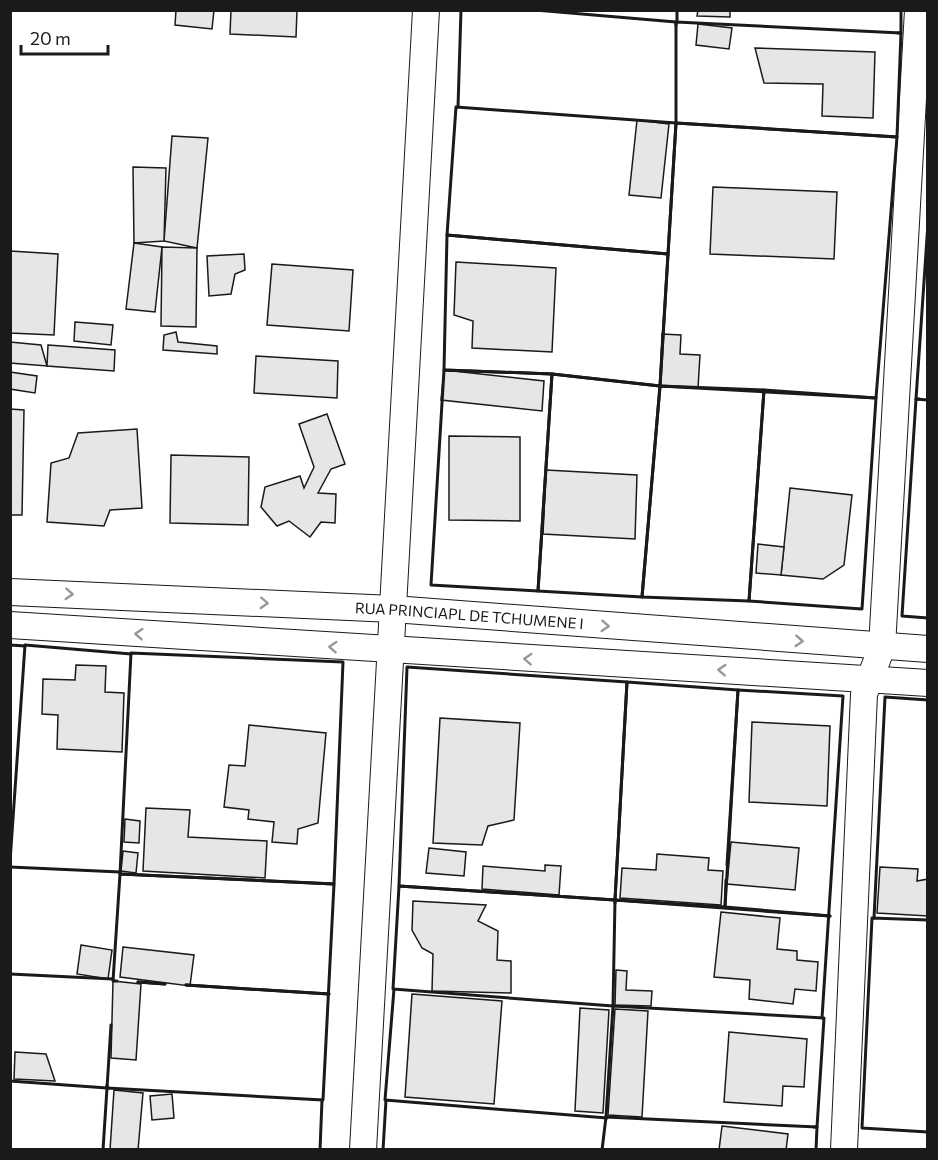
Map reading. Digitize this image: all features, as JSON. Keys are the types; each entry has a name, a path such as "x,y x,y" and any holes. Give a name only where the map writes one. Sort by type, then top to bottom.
{"street":[{"path":"363,1149 426,10"},
{"path":"843,1149 864,694 882,647 920,154 918,10"},
{"name":"RUA PRINCIAPL DE TCHUMENE I","path":"10,592 393,609 927,649"},
{"path":"10,625 391,651 927,683"}],"building":[{"path":"176,10 214,10 212,29 175,25"},
{"path":"231,10 297,10 296,37 230,34"},
{"path":"698,10 730,10 730,17 697,16"},
{"path":"698,24 732,28 729,49 696,45"},
{"path":"755,48 875,52 873,118 822,116 823,84 764,83"},
{"path":"637,120 669,124 661,198 629,195"},
{"path":"172,136 208,138 197,248 164,241"},
{"path":"133,167 166,168 164,241 134,243"},
{"path":"713,187 837,192 834,259 710,254"},
{"path":"134,243 162,247 155,312 126,309"},
{"path":"162,247 197,248 196,327 161,326"},
{"path":"10,251 58,254 54,335 10,333"},
{"path":"244,254 245,270 235,274 231,294 209,296 207,256"},
{"path":"456,262 556,268 552,352 472,348 473,321 454,315"},
{"path":"272,264 353,270 349,331 267,325"},
{"path":"75,322 113,325 111,345 74,341"},
{"path":"176,332 178,342 217,346 217,354 163,350 164,335"},
{"path":"662,334 681,335 680,354 700,355 698,388 660,386"},
{"path":"10,342 41,345 47,366 10,363"},
{"path":"48,345 115,350 114,371 47,366"},
{"path":"256,356 338,361 337,398 254,393"},
{"path":"444,370 544,381 542,411 441,400"},
{"path":"10,372 37,376 35,393 10,389"},
{"path":"10,409 24,410 22,515 10,515"},
{"path":"327,414 345,464 331,469 318,493 336,494 335,523 321,522 310,537 289,521 277,526 261,507 265,487 300,476 304,488 314,467 299,424"},
{"path":"137,429 142,508 110,510 104,526 47,522 51,463 69,458 78,433"},
{"path":"449,436 520,437 520,521 449,520"},
{"path":"171,455 249,457 248,525 170,523"},
{"path":"546,470 637,475 635,539 543,534"},
{"path":"790,488 852,495 844,565 823,579 781,575"},
{"path":"758,544 784,547 781,575 756,573"},
{"path":"76,665 106,666 105,692 124,693 122,752 57,749 58,715 42,714 43,679 75,680"},
{"path":"440,718 520,723 514,820 488,826 482,845 433,843"},
{"path":"752,722 830,726 827,806 749,802"},
{"path":"249,725 326,733 318,823 298,829 297,844 272,842 274,822 248,819 249,810 224,807 229,765 245,766"},
{"path":"146,808 190,810 188,837 267,841 265,878 143,871"},
{"path":"125,819 140,821 139,843 124,842"},
{"path":"731,842 799,848 795,890 727,884"},
{"path":"429,848 466,852 464,876 426,873"},
{"path":"123,851 138,853 136,873 121,871"},
{"path":"657,854 709,858 708,870 723,871 721,905 620,898 622,868 656,870"},
{"path":"545,865 561,866 559,895 482,889 483,866 545,871"},
{"path":"880,867 918,869 917,881 928,879 928,916 877,913"},
{"path":"413,901 486,905 478,921 498,931 497,960 511,961 511,993 432,991 433,954 422,948 412,930"},
{"path":"721,912 780,918 777,949 797,951 797,960 818,962 816,991 795,989 793,1004 749,999 750,980 714,977"},
{"path":"81,945 112,950 108,979 77,974"},
{"path":"123,947 194,955 190,986 120,977"},
{"path":"616,970 627,971 626,990 652,991 651,1006 615,1005"},
{"path":"113,981 141,984 136,1060 111,1058"},
{"path":"412,994 502,1001 494,1104 405,1097"},
{"path":"580,1008 609,1010 603,1113 575,1111"},
{"path":"615,1009 648,1011 642,1117 608,1115"},
{"path":"729,1032 807,1039 804,1087 783,1086 782,1106 724,1102"},
{"path":"15,1052 46,1054 55,1081 14,1079"},
{"path":"114,1090 143,1093 138,1150 110,1150"},
{"path":"172,1094 174,1118 152,1120 150,1096"},
{"path":"722,1126 788,1134 786,1150 719,1150"}],"wall":[{"path":"458,107 461,10"},
{"path":"535,10 676,22 676,25"},
{"path":"677,10 677,22"},
{"path":"898,33 901,33 901,10"},
{"path":"676,22 901,33 897,137 676,123 676,22"},
{"path":"456,107 676,123 668,254 447,235 456,107"},
{"path":"676,123 897,137 876,398 660,386 676,123"},
{"path":"919,399 916,399 928,223"},
{"path":"447,235 668,254 660,386 552,374 444,370 447,235"},
{"path":"444,370 552,374 538,591 431,585 444,370"},
{"path":"552,374 660,386 642,597 538,591 552,374"},
{"path":"660,386 764,390 749,601 642,597 660,386"},
{"path":"764,390 876,398 862,609 749,601 764,390"},
{"path":"928,400 916,399 902,616 928,618"},
{"path":"10,645 25,646"},
{"path":"10,862 25,645 131,654"},
{"path":"131,653 343,662 334,884 120,874 131,653"},
{"path":"407,667 627,682 615,900 399,886 407,667"},
{"path":"627,682 738,690 725,907 615,900 627,682"},
{"path":"727,865 738,690 843,696 822,1018"},
{"path":"874,918 885,697 928,700"},
{"path":"10,867 120,872"},
{"path":"111,1025 107,1088 323,1100 334,884 120,874 113,981 117,981"},
{"path":"726,880 725,907 830,916"},
{"path":"613,1006 606,1117 817,1127 824,1018 613,1006 393,989 399,886 615,900 613,1006"},
{"path":"615,903 615,900 830,916"},
{"path":"928,920 872,918 862,1128 928,1132"},
{"path":"10,974 113,979"},
{"path":"138,982 165,984"},
{"path":"138,982 165,984"},
{"path":"186,985 329,994"},
{"path":"186,985 329,994"},
{"path":"394,989 385,1100 607,1118"},
{"path":"10,1081 107,1088 107,1085"},
{"path":"103,1150 107,1088 109,1088"},
{"path":"320,1150 322,1100"},
{"path":"383,1150 386,1100"},
{"path":"602,1150 606,1117"},
{"path":"814,1127 817,1127 816,1150"}]}
